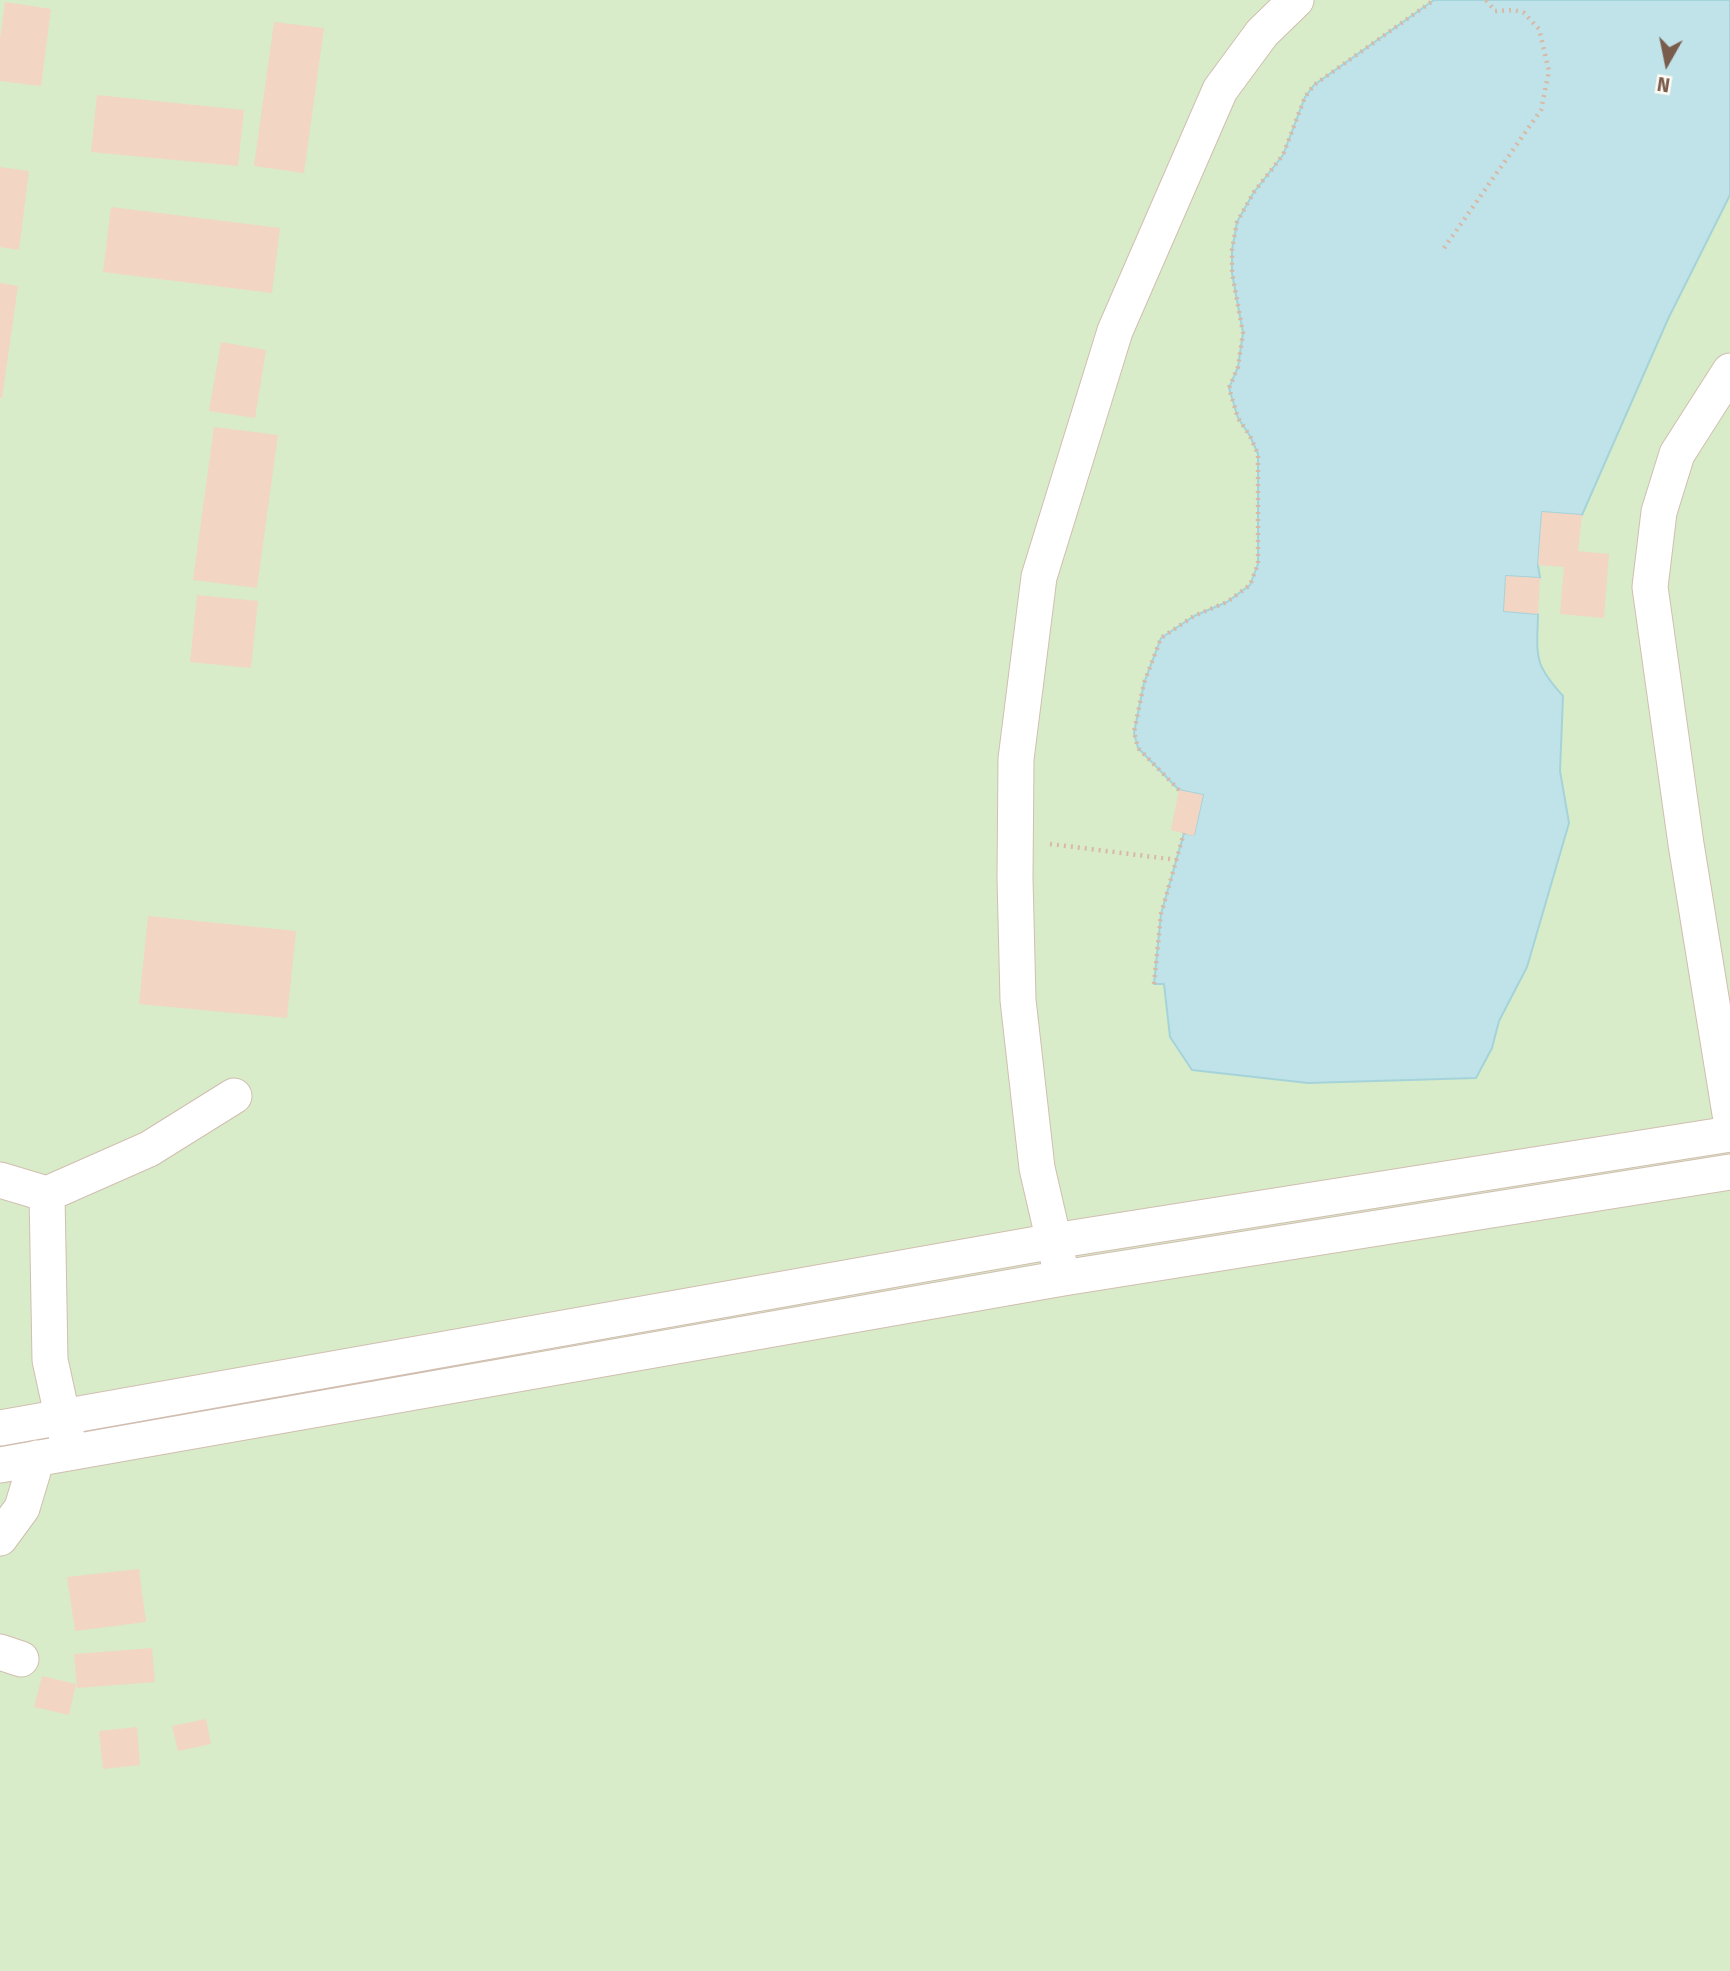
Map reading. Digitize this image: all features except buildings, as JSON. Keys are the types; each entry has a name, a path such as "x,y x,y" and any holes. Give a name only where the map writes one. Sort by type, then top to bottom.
{"street":[{"path":"1063,1278 1037,1168 1018,1000 1016,759 1039,577 1115,331 1220,90 1262,33 1296,0"},
{"path":"1730,371 1677,454 1659,512 1650,587 1686,844 1730,1114"},
{"path":"0,1180 47,1194 149,1149 234,1096"},
{"path":"0,1428 1054,1241 1730,1134"},
{"path":"0,1465 1063,1278 1730,1172"},
{"path":"47,1194 50,1360 71,1452"},
{"path":"0,1538 22,1508 37,1458"}],"path":[{"path":"1179,790 1138,748 1133,733 1144,683 1161,638 1194,616 1227,602 1250,585 1258,564 1258,454 1238,418 1229,388 1238,367 1243,333 1232,273 1232,250 1237,222 1254,192 1283,155 1305,97 1314,85 1434,0"},
{"path":"1444,248 1539,113 1549,71 1539,29 1528,15 1514,10 1495,11 1486,0"},
{"path":"1154,984 1161,914 1185,834"},
{"path":"1015,839 1178,860"}],"green space":[{"path":"0,0 1730,0 1730,1971 0,1971"}],"water":[{"path":"1434,0 1730,0 1730,195 1668,319 1582,515 1542,512 1538,565 1540,578 1506,576 1504,611 1538,614 1539,659 1546,675 1563,696 1560,771 1569,823 1527,967 1499,1021 1492,1048 1476,1078 1308,1083 1192,1070 1170,1037 1164,984 1154,984 1161,914 1184,833 1194,835 1203,795 1179,790 1138,748 1134,733 1144,683 1161,638 1194,616 1227,602 1250,585 1258,564 1258,454 1238,418 1229,388 1238,367 1243,333 1232,273 1232,250 1237,222 1254,192 1283,155 1305,97 1314,85"}]}
